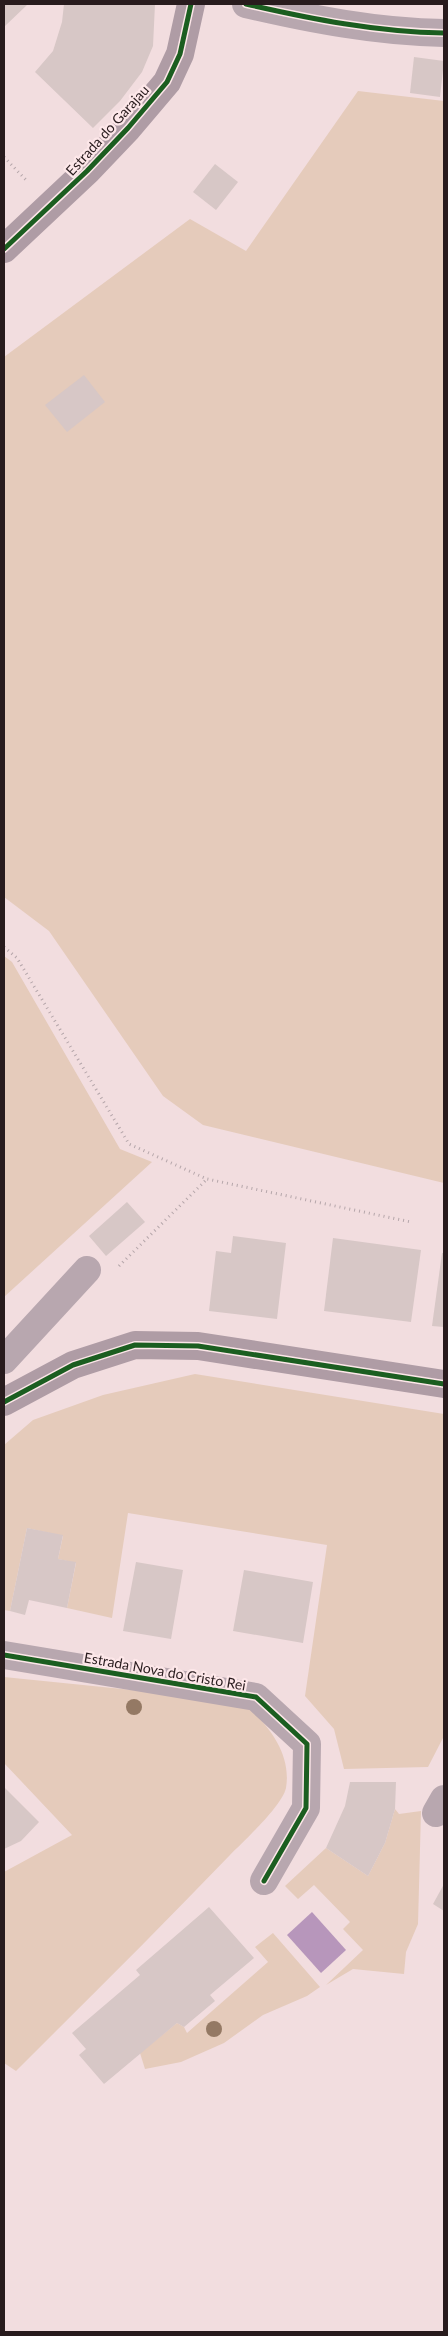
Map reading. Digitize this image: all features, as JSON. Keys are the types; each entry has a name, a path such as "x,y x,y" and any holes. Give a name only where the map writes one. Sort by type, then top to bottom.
{"street":[{"name":"Estrada do Garajau","path":"4,249 94,164 167,82 180,54 191,4"},
{"path":"246,4 308,19 421,33 444,33"},
{"path":"4,1360 86,1270"},
{"path":"4,1402 73,1365 135,1346 198,1346 444,1384"},
{"name":"Estrada Nova do Cristo Rei","path":"4,1655 256,1697 307,1744 306,1808 264,1881"}],"path":[{"path":"4,157 29,182"},
{"path":"4,947 17,958 129,1144 207,1178 411,1222"}],"shaded area":[{"path":"358,91 444,101 444,1183 203,1125 163,1096 49,931 4,897 4,357 190,219 246,251"},
{"path":"4,956 12,962 120,1149 152,1162 4,1297"},
{"path":"195,1374 444,1414 444,1736 428,1767 344,1769 334,1729 305,1696 327,1545 128,1513 112,1618 67,1608 76,1563 58,1559 63,1536 27,1528 10,1611 4,1610 4,1445 33,1420 103,1395"},
{"path":"4,1677 241,1701 268,1728 275,1739 285,1762 287,1775 286,1788 283,1795 262,1823 16,2071 4,2063 4,1872 72,1835 4,1763"},
{"path":"395,1809 399,1814 421,1811 418,1924 406,1952 404,1974 353,1969 326,1985 363,1950 343,1929 350,1922 314,1885 298,1899 285,1886 326,1848 368,1876 385,1843"},
{"path":"312,1912 346,1950 321,1973 287,1935"},
{"path":"273,1933 320,1987 307,1996 263,2015 224,2043 181,2062 145,2069 140,2053 177,2023 184,2027 187,2033 268,1962 255,1947"}],"building":[{"path":"4,4 27,5 4,27"},
{"path":"64,4 155,4 153,46 142,72 120,101 93,128 35,72 53,51 62,22"},
{"path":"414,57 444,61 440,97 410,93"},
{"path":"215,164 238,182 216,210 193,192"},
{"path":"84,375 105,402 67,432 45,405"},
{"path":"127,1202 145,1222 106,1256 89,1236"},
{"path":"233,1236 286,1243 277,1319 209,1311 216,1251 231,1253"},
{"path":"333,1238 421,1250 411,1322 324,1311"},
{"path":"442,1253 444,1253 444,1327 432,1326"},
{"path":"27,1528 63,1535 58,1559 76,1562 67,1608 29,1600 25,1615 10,1611"},
{"path":"136,1562 183,1570 171,1639 123,1631"},
{"path":"244,1570 313,1582 303,1643 233,1631"},
{"path":"350,1782 396,1782 395,1809 385,1843 368,1876 326,1848 345,1806"},
{"path":"4,1787 39,1822 21,1841 4,1849"},
{"path":"444,1884 444,1911 433,1904"},
{"path":"209,1907 254,1958 210,1995 215,2001 184,2027 177,2023 104,2084 79,2055 86,2049 72,2033 140,1975 136,1970"}],"cycle path":[{"path":"4,249 87,171 128,128 167,82 180,54 191,4"},
{"path":"246,4 344,24 444,33"},
{"path":"4,1402 73,1365 135,1345 198,1346 444,1384"},
{"path":"4,1655 256,1697 307,1744 306,1808 264,1881"}]}
